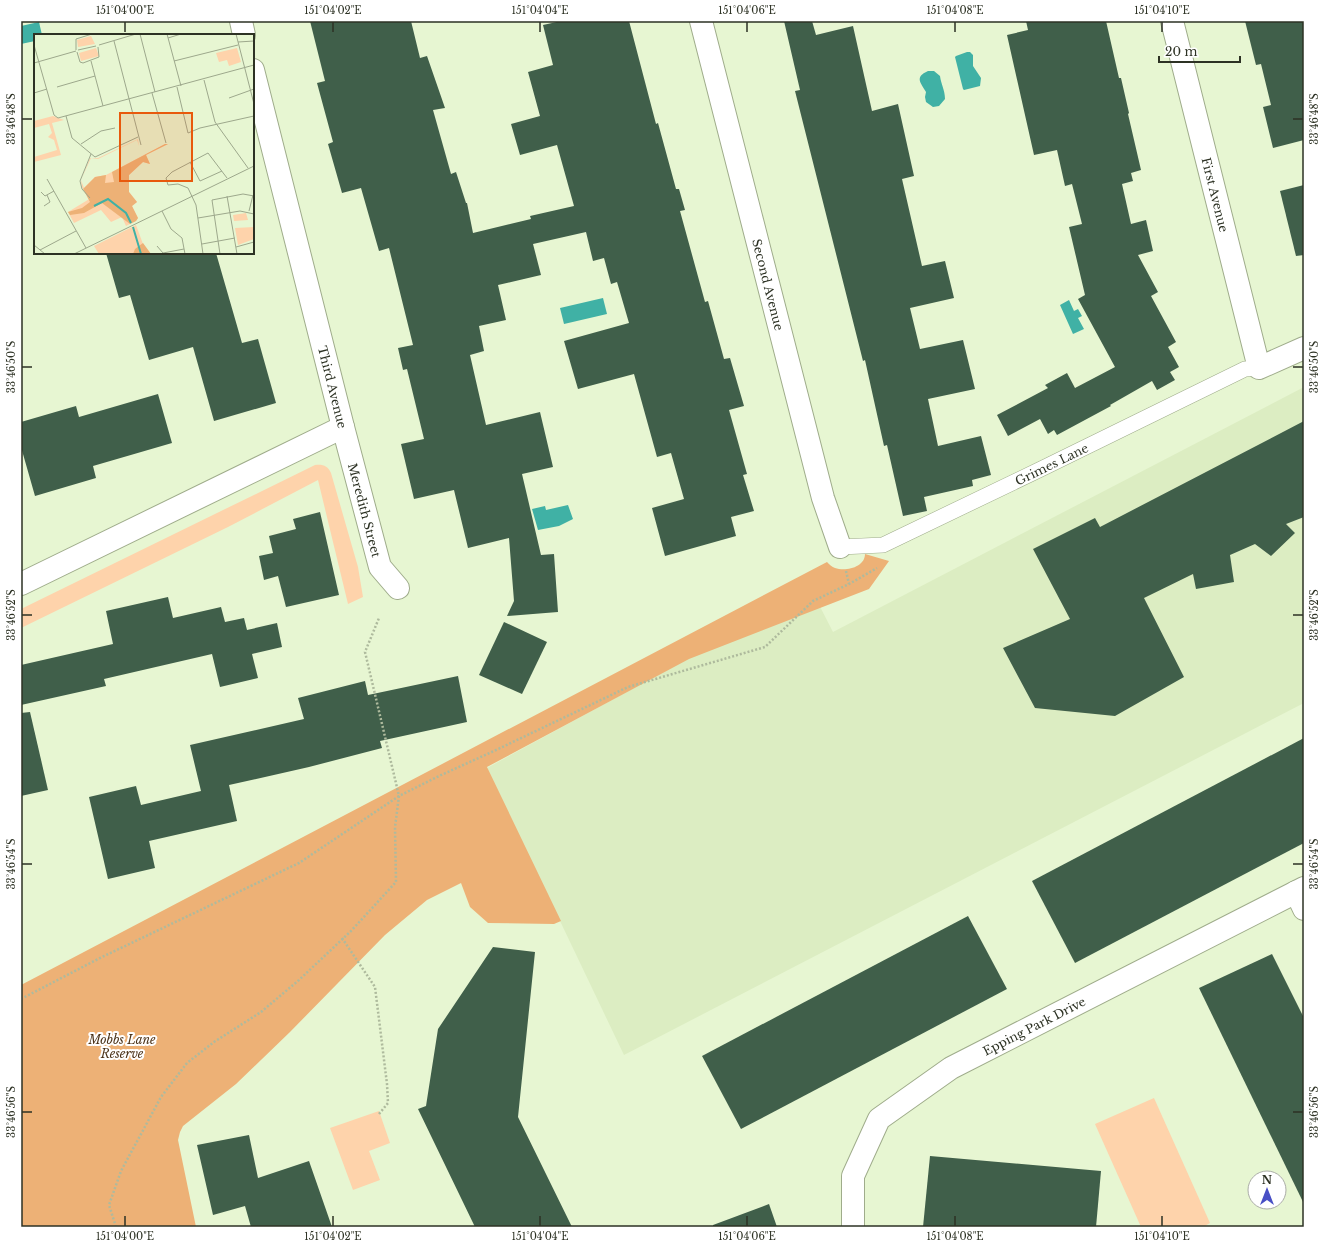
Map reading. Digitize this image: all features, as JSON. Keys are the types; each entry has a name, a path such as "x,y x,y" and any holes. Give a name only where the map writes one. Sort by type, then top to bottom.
{"street":[{"path":"241,21 244,34"},
{"name":"Second Avenue","path":"701,21 823,498 840,547"},
{"name":"First Avenue","path":"1172,21 1259,368"},
{"name":"Third Avenue","path":"21,584 343,427 254,74"},
{"path":"1259,368 1304,348"},
{"name":"Meredith Street","path":"343,427 380,567 398,588"},
{"name":"Epping Park Drive","path":"853,1227 853,1176 879,1119 951,1068 1301,896"}],"lane":[{"name":"Grimes Lane","path":"840,547 883,544 1034,473 1245,369 1259,368"}],"path":[{"path":"21,998 100,958 299,863 399,796 439,776 494,752 628,687 765,647 813,601 849,584 883,565"},
{"path":"116,1227 109,1205 121,1171 161,1097 187,1063 214,1042 261,1012 299,980 351,931 396,882 395,827 399,796 365,652 379,618"},
{"path":"342,938 375,988 388,1084 388,1103 379,1114"}],"shaded area":[{"path":"1304,387 1304,703 624,1055 487,768 812,591 833,632"},
{"path":"315,465 325,466 331,473 358,567 363,597 348,604 318,480 228,527 21,628 21,609"},
{"path":"1154,1098 1210,1223 1203,1227 1141,1227 1095,1124"},
{"path":"379,1111 390,1143 369,1151 380,1180 353,1190 330,1128"}],"green space":[{"name":"Mobbs Lane Reserve","path":"865,554 889,561 869,589 689,659 487,767 561,921 554,924 488,923 470,907 461,883 427,900 385,935 290,1032 236,1084 183,1126 178,1140 196,1227 21,1227 21,985 827,562 835,568 849,569 862,562"}],"water":[{"path":"39,22 42,34 34,34 34,41 21,44 21,26"},
{"path":"970,52 973,55 973,66 981,78 980,86 964,90 955,57"},
{"path":"928,71 934,71 940,76 945,99 939,106 933,107 926,102 926,92 920,78"},
{"path":"603,298 607,314 564,324 560,308"},
{"path":"1069,300 1074,311 1078,309 1082,316 1078,318 1084,329 1073,334 1060,305"},
{"path":"568,505 573,519 559,526 538,530 532,509 545,506 546,510"}],"building":[{"path":"310,21 411,21 420,58 427,56 445,108 433,110 451,174 456,172 467,203 473,233 531,219 530,216 574,206 557,145 520,155 511,124 540,116 528,72 553,65 543,25 561,21 629,21 656,124 658,123 676,189 679,189 685,210 680,211 705,302 708,301 724,359 730,358 744,406 729,410 747,474 743,475 754,511 731,517 736,536 665,556 652,508 684,499 671,453 657,457 634,374 578,389 564,341 629,323 617,282 611,284 604,258 593,261 586,232 533,244 541,275 498,285 506,320 479,326 484,351 470,355 486,425 540,412 553,467 522,474 541,555 554,554 558,612 507,616 514,601 509,538 468,548 454,490 414,499 401,444 424,439 407,369 403,370 398,348 413,345 389,248 379,251 361,188 342,193 328,144 333,142 317,83 325,81"},
{"path":"784,21 812,21 816,35 853,26 872,111 898,104 914,176 902,179 922,266 945,261 954,298 910,308 920,349 963,340 975,389 928,399 938,446 981,436 991,475 972,480 973,486 924,497 927,511 903,516 887,445 884,446 865,360 863,361 795,91 800,90"},
{"path":"1026,21 1106,21 1119,78 1121,78 1141,170 1131,173 1133,181 1122,184 1131,224 1146,220 1153,251 1138,255 1158,292 1151,296 1176,342 1168,347 1179,367 1170,372 1175,380 1157,390 1152,381 1110,405 1111,406 1057,435 1054,430 1048,434 1040,419 1008,436 997,415 1048,388 1045,385 1067,373 1075,388 1115,367 1078,299 1085,295 1069,227 1082,224 1072,184 1065,186 1057,150 1034,155 1007,35 1028,30"},
{"path":"1245,21 1304,21 1304,140 1273,148 1263,107 1271,105 1261,64 1256,65"},
{"path":"1304,185 1304,255 1296,256 1280,191"},
{"path":"106,254 216,254 242,343 258,339 276,403 214,421 193,347 149,360 130,295 119,298"},
{"path":"158,394 172,443 93,466 96,478 35,496 21,447 21,422 76,406 79,417"},
{"path":"1304,421 1304,517 1286,524 1295,533 1271,556 1255,544 1230,555 1234,582 1196,589 1193,574 1144,598 1184,677 1115,716 1035,708 1003,648 1070,619 1033,549 1095,518 1100,527"},
{"path":"320,512 339,595 286,607 278,576 264,580 259,556 273,553 269,536 296,529 293,519"},
{"path":"168,597 173,618 221,607 225,622 244,618 247,630 277,623 282,647 252,654 258,678 220,687 212,654 104,679 106,686 21,705 21,665 113,644 106,611"},
{"path":"504,622 547,642 522,694 479,675"},
{"path":"458,676 467,722 380,741 382,748 309,767 229,785 237,821 149,841 155,868 108,879 89,797 136,786 141,805 201,791 190,745 304,719 298,698 365,681 368,695"},
{"path":"30,712 48,790 21,796 21,713"},
{"path":"1304,738 1304,843 1075,963 1032,881"},
{"path":"968,916 1007,989 741,1129 702,1056"},
{"path":"493,947 535,952 518,1117 572,1227 475,1227 418,1109 426,1106 438,1029"},
{"path":"1272,954 1304,1018 1304,1204 1199,988"},
{"path":"249,1135 258,1178 309,1161 332,1227 251,1227 245,1206 213,1215 197,1145"},
{"path":"930,1156 1101,1171 1096,1227 923,1227"},
{"path":"769,1204 777,1227 713,1227 713,1225"}]}
